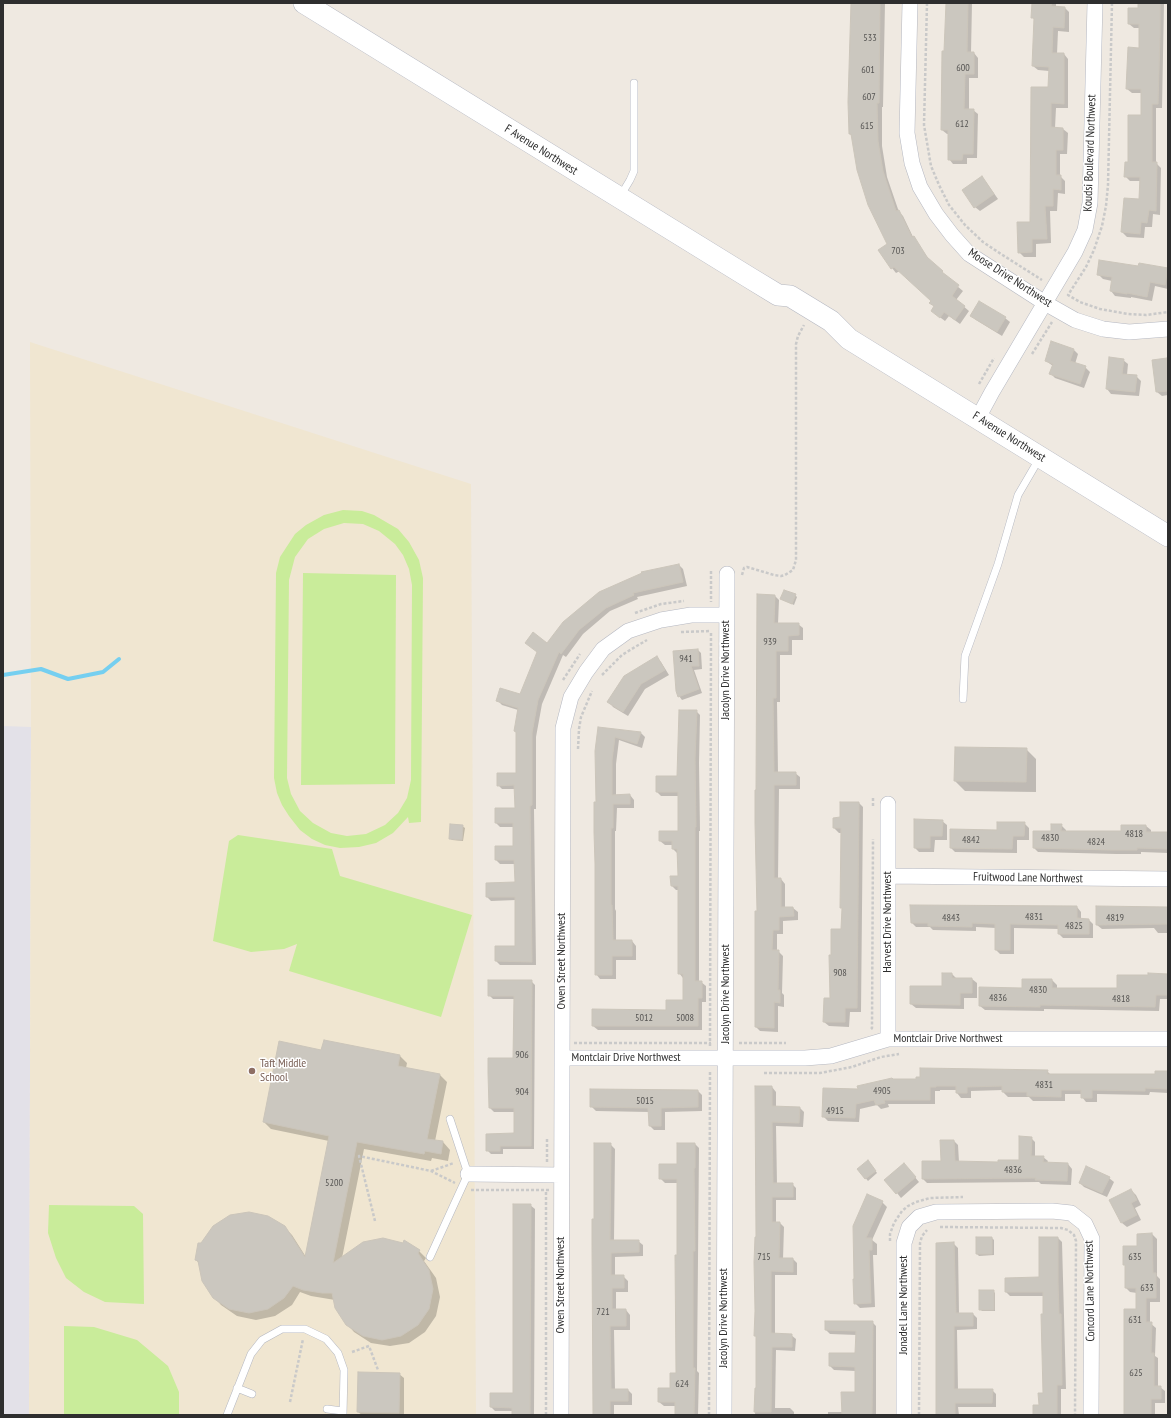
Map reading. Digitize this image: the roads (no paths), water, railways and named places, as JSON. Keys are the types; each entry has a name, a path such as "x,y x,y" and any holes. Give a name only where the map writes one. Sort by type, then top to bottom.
{"main road":[{"name":"F Avenue Northwest","path":"304,3 778,295 790,296 831,321 849,338 1168,536"}],"street":[{"name":"Moose Drive Northwest","path":"910,3 907,133 912,163 920,187 936,214 952,235 969,254 1045,303 1075,320 1103,329 1129,332 1168,328"},
{"name":"Koudsi Boulevard Northwest","path":"978,418 1075,252 1085,230 1090,203 1095,3"},
{"name":"Jacolyn Drive Northwest","path":"724,1415 726,615 734,574"},
{"name":"Owen Street Northwest","path":"561,1415 563,728 571,697 586,672 603,650 628,631 661,620 690,615 726,615"},
{"name":"Harvest Drive Northwest","path":"888,804 888,1039"},
{"name":"Fruitwood Lane Northwest","path":"888,876 1168,880"},
{"name":"Montclair Drive Northwest","path":"562,1058 805,1058 831,1056 888,1039 1168,1039"},
{"path":"465,1180 561,1175"},
{"name":"Concord Lane Northwest","path":"936,1212 1052,1211 1071,1213 1085,1224 1092,1239 1091,1415"},
{"name":"Jonadel Lane Northwest","path":"904,1415 904,1243 909,1227 919,1217 936,1212"}],"lane":[{"path":"619,198 634,172 634,83"},
{"path":"963,699 965,656 998,564 1018,495 1040,457"},
{"path":"430,1257 465,1180 450,1119"},
{"path":"227,1415 251,1354 262,1340 282,1329 305,1329 326,1339 338,1353 344,1370 343,1413 327,1409"},
{"path":"237,1388 252,1394"}],"waterway":[{"path":"3,675 41,669 68,679 103,672 119,659"}],"place":[{"name":"Taft Middle School","path":"252,1071"}]}
